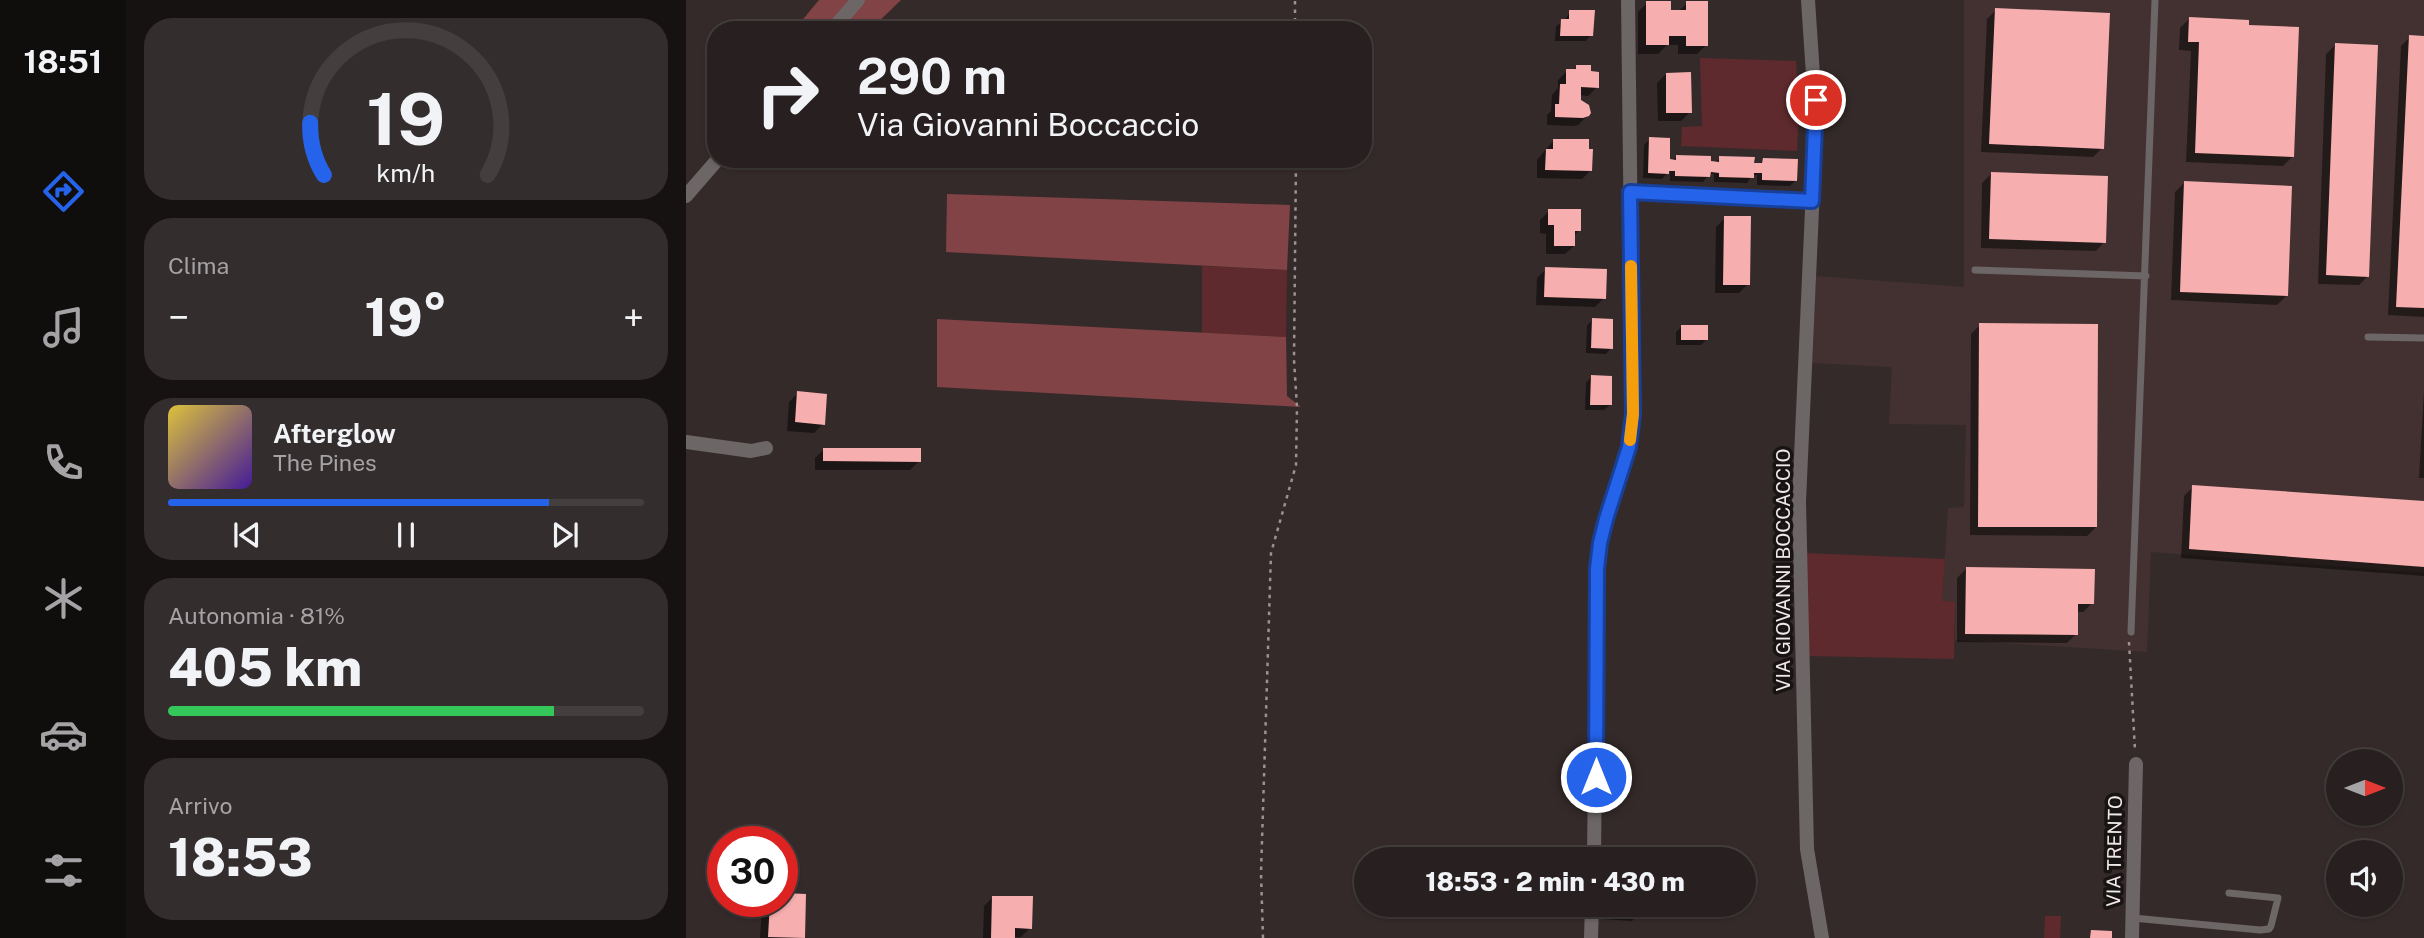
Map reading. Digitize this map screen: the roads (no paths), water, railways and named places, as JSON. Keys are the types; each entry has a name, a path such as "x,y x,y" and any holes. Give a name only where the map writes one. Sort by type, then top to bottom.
{"street":[{"path":"840,21 858,0"},
{"path":"1594,847 1597,569 1603,531 1629,447 1633,414 1628,0"},
{"name":"VIA GIOVANNI BOCCACCIO","path":"1808,0 1816,100 1800,529 1807,849 1822,938"},
{"path":"686,196 710,168"},
{"path":"1630,192 1812,201"},
{"path":"686,442 751,451 766,449"},
{"name":"VIA TRENTO","path":"2132,938 2136,764"},
{"path":"1591,938 1592,917"}],"lane":[{"path":"2131,632 2155,0"},
{"path":"1975,270 2146,276"},
{"path":"2368,337 2424,338"},
{"path":"2132,918 2260,930 2272,926 2278,898 2229,893"}]}
